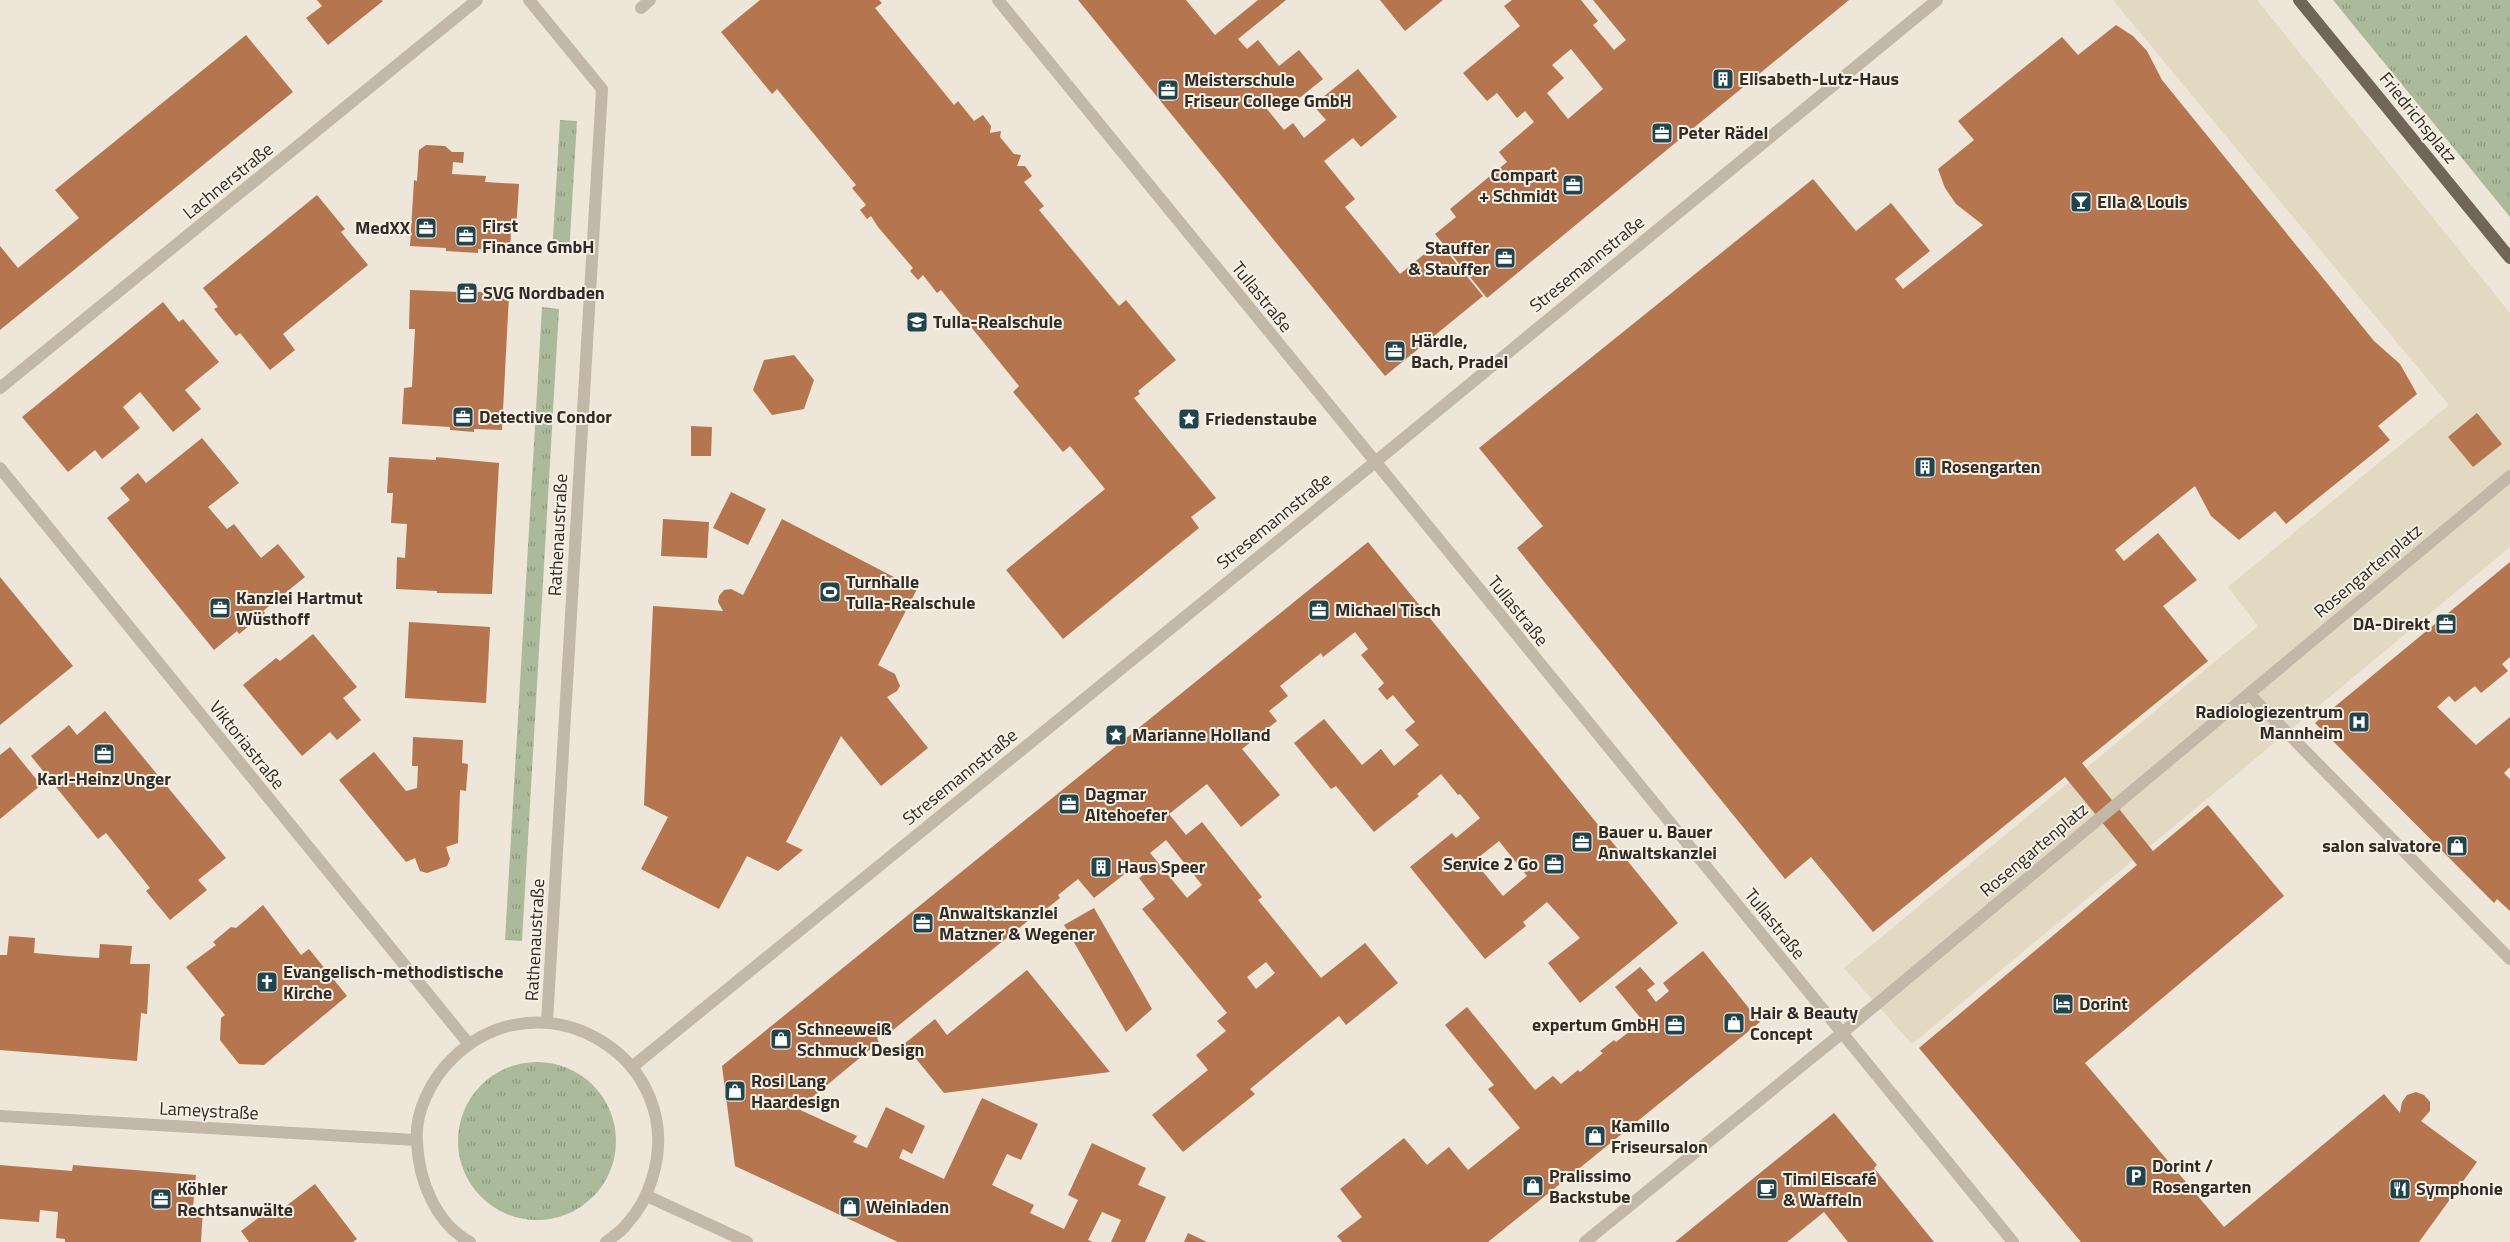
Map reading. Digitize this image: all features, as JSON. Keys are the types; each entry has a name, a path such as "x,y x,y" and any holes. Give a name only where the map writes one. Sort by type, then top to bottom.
{"main road":[{"name":"Friedrichsplatz","path":"2299,0 2510,258"}],"street":[{"name":"Lachnerstraße","path":"0,388 477,0"},
{"name":"Rathenaustraße","path":"529,0 602,89 547,1022"},
{"name":"Tullastraße","path":"998,0 1374,463 2013,1242"},
{"name":"Stresemannstraße","path":"632,1067 1374,463 1937,0"},
{"name":"Viktoriastraße","path":"0,468 468,1043"},
{"name":"Rosengartenplatz","path":"1585,1242 1842,1033 2510,476"},
{"path":"2249,694 2510,959"},
{"path":"470,1242 462,1237 437,1210 421,1177 416,1140 423,1103 440,1070 468,1043 492,1030 520,1023 547,1022 580,1029 608,1044 632,1067 650,1096 658,1129 657,1163 647,1196 626,1225 606,1242"},
{"name":"Lameystraße","path":"0,1116 416,1140"},
{"path":"647,1196 747,1242"}],"green space":[{"path":"2333,0 2510,0 2510,217"},
{"path":"560,120 577,121 569,255 552,254"},
{"path":"542,307 559,309 522,941 505,940"},
{"path":"529,1062 545,1062 560,1065 574,1071 593,1085 603,1097 613,1118 616,1141 613,1164 603,1185 593,1197 581,1207 560,1217 545,1220 529,1220 514,1217 493,1207 471,1185 461,1164 458,1149 458,1133 461,1118 471,1097 493,1075 514,1065"}],"shaded area":[{"path":"2113,0 2257,0 2510,313 2510,547 1912,1044 1844,968 2258,626 2228,587 2449,405"}],"building":[{"path":"317,0 383,1 328,45 306,18 322,6"},
{"path":"760,0 879,0 882,3 875,8 954,105 958,101 974,121 983,115 991,126 990,133 1001,131 1000,137 1014,154 1021,155 1017,166 1025,166 1032,176 1024,182 1044,206 1039,210 1119,306 1126,300 1176,360 1138,391 1140,394 1134,398 1216,498 1191,517 1199,528 1063,639 1006,570 1105,489 1070,446 1063,452 1013,392 1019,386 941,290 937,293 923,275 918,280 910,271 913,268 871,216 867,219 860,210 866,205 852,188 856,185 777,89 772,94 721,32"},
{"path":"1078,0 1186,0 1215,35 1258,0 1286,0 1238,39 1247,49 1258,40 1279,66 1299,50 1323,79 1282,112 1274,103 1267,109 1284,130 1293,123 1304,138 1326,120 1313,105 1358,69 1397,117 1361,147 1353,138 1324,161 1355,199 1345,207 1400,274 1439,242 1483,296 1385,376"},
{"path":"1380,0 1443,0 1405,31"},
{"path":"1512,0 1581,0 1598,21 1593,25 1614,50 1626,40 1593,0 1849,0 1487,298 1435,234 1456,217 1450,209 1507,162 1499,152 1534,122 1525,111 1517,118 1497,93 1487,101 1463,73 1520,26 1504,6","holes":["1571,49 1603,89 1568,119 1547,93 1564,78 1552,65"]},
{"name":"Rosengarten","path":"2116,25 2133,36 2147,51 2162,80 2374,341 2400,364 2417,394 2378,426 2390,440 2286,524 2275,511 2239,540 2211,516 2195,486 2115,550 2124,561 2158,533 2197,580 2163,606 2208,661 2082,763 2153,851 2208,805 2284,896 2085,1063 2224,1227 2384,1094 2400,1113 2402,1102 2407,1095 2416,1092 2424,1095 2430,1102 2430,1111 2421,1121 2477,1162 2419,1242 2081,1242 1919,1048 2137,865 2065,777 1873,932 1811,857 1785,879 1517,548 1543,526 1479,448 1813,179 1856,231 1891,203 1930,251 1895,279 1903,289 1983,225 1956,204 1945,188 1938,169 1974,140 1958,121 2062,37 2078,55"},
{"path":"246,35 293,92 0,330 0,246 18,268 79,218 55,190"},
{"path":"426,145 445,146 452,152 464,152 463,163 453,162 452,174 486,176 485,182 519,184 516,230 511,230 510,251 478,249 478,253 446,251 446,248 410,246 414,180 417,181 419,150"},
{"path":"317,195 345,229 341,232 368,265 283,334 295,350 270,370 240,333 236,336 214,309 218,307 203,288"},
{"path":"410,290 460,292 460,290 509,295 502,430 474,429 474,432 450,430 450,427 402,424 404,388 412,387 415,329 409,329"},
{"path":"163,302 179,322 183,319 219,362 185,390 201,409 173,432 140,392 123,407 140,428 102,459 95,450 68,472 22,417"},
{"path":"794,355 814,380 804,409 772,415 753,390 764,360"},
{"path":"2477,413 2502,444 2473,467 2448,437"},
{"path":"691,426 712,427 711,456 691,456"},
{"path":"202,438 239,483 208,507 227,529 234,524 261,558 278,544 305,577 263,611 265,613 239,634 237,631 214,650 107,518 130,500 120,488 138,473 146,483"},
{"path":"389,457 436,460 436,457 499,463 492,594 437,593 437,591 396,589 397,557 405,558 407,524 391,523 393,493 387,493"},
{"path":"731,492 766,509 748,545 713,528"},
{"path":"663,519 709,522 707,558 661,556"},
{"path":"782,519 917,589 878,665 895,674 900,686 897,691 887,697 928,748 881,786 841,736 786,842 803,850 778,871 747,856 719,909 641,869 668,817 644,805 653,606 723,611 718,602 719,596 724,590 731,589 743,595"},
{"path":"1368,542 1678,923 1580,1003 1548,963 1580,938 1547,902 1523,922 1526,926 1485,959 1410,867 1452,833 1456,838 1480,818 1460,794 1458,795 1441,774 1417,794 1419,796 1374,832 1336,786 1331,789 1294,743 1324,719 1362,765 1381,749 1394,766 1419,745 1405,730 1415,722 1393,695 1387,700 1378,689 1384,683 1361,655 1368,649 1355,632 1323,657 1321,653 1280,686 1288,696 1269,711 1277,721 1242,749 1280,795 1241,827 1207,784 1169,814 1186,835 1202,822 1262,897 1258,900 1321,978 1365,943 1398,983 1346,1025 1339,1016 1250,1089 1255,1094 1183,1152 1152,1115 1208,1070 1196,1055 1226,1031 1217,1021 1227,1013 1142,909 1155,899 1139,878 1148,871 1140,862 1094,898 1078,879 1058,895 1060,898 1046,909 1045,907 893,1030 891,1027 877,1038 879,1042 798,1109 857,1136 853,1142 867,1148 886,1107 925,1126 912,1154 903,1149 899,1158 944,1179 982,1098 1038,1124 1021,1160 1007,1154 992,1185 1034,1205 1030,1213 1064,1229 1078,1200 1068,1195 1092,1143 1146,1168 1138,1185 1166,1197 1145,1242 1111,1242 1121,1220 1102,1212 1088,1240 1093,1242 898,1242 735,1166 722,1066","holes":["1166,840 1202,885 1187,898 1150,853","1499,841 1527,876 1503,896 1474,861","1266,962 1275,973 1256,989 1247,977"]},
{"path":"2510,562 2510,657 2502,664 2508,671 2481,693 2475,686 2455,702 2449,696 2437,707 2476,745 2510,717 2510,767 2504,773 2510,779 2510,911 2497,899 2494,903 2315,723"},
{"path":"0,577 73,666 0,725"},
{"path":"409,622 490,627 486,703 405,698"},
{"path":"313,634 357,687 343,698 361,720 337,740 330,732 302,756 243,685 276,658 280,661"},
{"path":"105,711 226,858 198,880 207,890 170,920 146,891 150,888 106,833 98,839 31,756 69,725 77,735"},
{"path":"413,737 463,740 462,763 468,764 466,791 460,790 458,843 446,847 450,859 447,866 427,873 420,871 415,858 406,862 339,780 374,752 406,791 417,788 418,766 412,766"},
{"path":"10,747 41,785 0,819 0,755"},
{"name":"Evangelisch-methodistische Kirche","path":"263,905 301,955 309,949 347,996 264,1065 239,1064 220,1040 221,1018 225,1015 186,967 216,945 213,942 231,927 236,928"},
{"path":"1094,908 1152,1009 1126,1032 1064,925"},
{"path":"9,936 35,938 34,953 68,956 99,958 100,944 132,946 130,964 150,964 147,1014 141,1013 137,1061 0,1050 0,955 7,955"},
{"path":"1703,951 1760,1022 1488,1242 1342,1242 1337,1236 1362,1217 1340,1189 1404,1138 1427,1165 1449,1147 1468,1170 1520,1128 1488,1089 1494,1085 1445,1025 1467,1007 1535,1090 1553,1076 1561,1084 1578,1070 1580,1072 1603,1053 1600,1051 1614,1040 1616,1042 1643,1021 1615,987 1640,967 1655,984 1647,990 1656,1002 1669,991 1663,983"},
{"path":"1027,970 1110,1072 944,1093 904,1044 935,1019 947,1035"},
{"path":"1834,1113 1877,1165 1874,1168 1934,1242 1848,1242 1824,1212 1787,1242 1675,1242"},
{"path":"0,1165 72,1171 73,1165 196,1175 193,1207 203,1208 201,1242 65,1242 65,1239 56,1238 58,1212 40,1210 39,1222 0,1219"},
{"path":"315,1184 357,1239 353,1242 249,1242 241,1231 273,1207 278,1212"},
{"path":"1188,1233 1207,1242 1184,1242"}],"place":[{"name":"Elisabeth-Lutz-Haus","path":"1723,79"},
{"name":"Meisterschule Friseur College GmbH","path":"1168,90"},
{"name":"Peter Rädel","path":"1662,133"},
{"name":"Compart + Schmidt","path":"1573,185"},
{"name":"Ella & Louis","path":"2081,202"},
{"name":"MedXX","path":"426,228"},
{"name":"First Finance GmbH","path":"466,236"},
{"name":"Stauffer & Stauffer","path":"1505,258"},
{"name":"SVG Nordbaden","path":"467,293"},
{"name":"Tulla-Realschule","path":"917,322"},
{"name":"Härdle, Bach, Pradel","path":"1395,351"},
{"name":"Detective Condor","path":"463,417"},
{"name":"Friedenstaube","path":"1189,419"},
{"name":"Rosengarten","path":"1925,467"},
{"name":"Turnhalle Tulla-Realschule","path":"830,592"},
{"name":"Kanzlei Hartmut Wüsthoff","path":"220,608"},
{"name":"Michael Tisch","path":"1319,610"},
{"name":"DA-Direkt","path":"2446,624"},
{"name":"Radiologiezentrum Mannheim","path":"2359,722"},
{"name":"Marianne Holland","path":"1116,735"},
{"name":"Karl-Heinz Unger","path":"104,754"},
{"name":"Dagmar Altehoefer","path":"1069,804"},
{"name":"Bauer u. Bauer Anwaltskanzlei","path":"1582,842"},
{"name":"salon salvatore","path":"2457,846"},
{"name":"Service 2 Go","path":"1554,864"},
{"name":"Haus Speer","path":"1101,867"},
{"name":"Anwaltskanzlei Matzner & Wegener","path":"923,923"},
{"name":"Evangelisch-methodistische Kirche","path":"267,982"},
{"name":"Dorint","path":"2063,1004"},
{"name":"Hair & Beauty Concept","path":"1734,1023"},
{"name":"expertum GmbH","path":"1675,1025"},
{"name":"Schneeweiß Schmuck Design","path":"781,1039"},
{"name":"Rosi Lang Haardesign","path":"735,1091"},
{"name":"Kamillo Friseursalon","path":"1595,1136"},
{"name":"Dorint / Rosengarten","path":"2136,1176"},
{"name":"Pralissimo Backstube","path":"1533,1186"},
{"name":"Timi Eiscafé & Waffeln","path":"1767,1189"},
{"name":"Symphonie","path":"2400,1189"},
{"name":"Köhler Rechtsanwälte","path":"161,1199"},
{"name":"Weinladen","path":"850,1207"}]}
